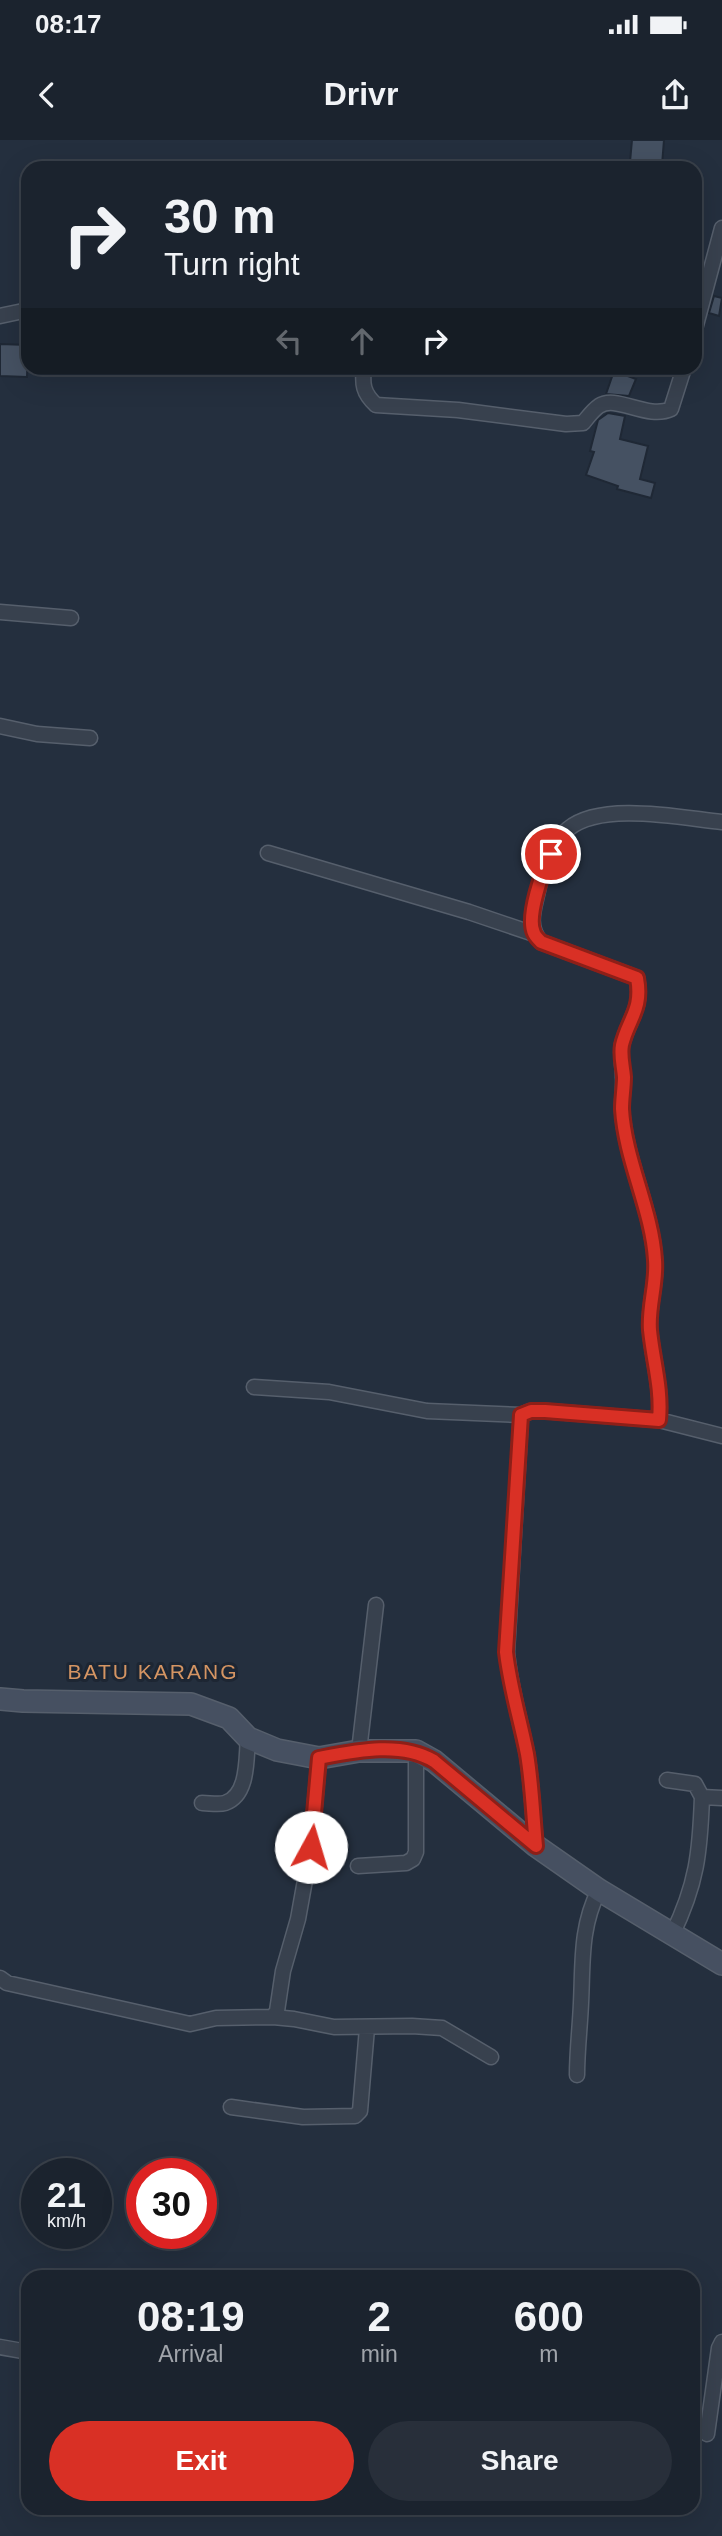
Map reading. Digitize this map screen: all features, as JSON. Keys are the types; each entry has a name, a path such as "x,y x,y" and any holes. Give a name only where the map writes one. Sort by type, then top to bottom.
{"street":[{"path":"702,303 722,228"},
{"path":"0,316 21,312"},
{"path":"363,375 366,396 376,405 458,410 566,424 583,423 601,404 612,402 649,413 663,413 671,409 682,375"},
{"path":"0,612 71,618"},
{"path":"0,726 37,734 90,738"},
{"path":"659,1420 661,1398 649,1328 655,1261 640,1188 627,1144 622,1108 624,1078 621,1057 623,1041 636,1014 639,988 637,978 541,942 534,934 531,922 543,869 558,839 569,827 607,814 659,815 722,822"},
{"path":"268,853 469,912 534,934"},
{"path":"254,1387 329,1392 427,1411 521,1415 531,1411 545,1411 659,1420 722,1436"},
{"path":"521,1415 506,1652 531,1779 536,1846"},
{"path":"359,1751 376,1605"},
{"path":"0,1699 23,1702 191,1704 229,1718 248,1738 277,1750 319,1758 359,1751 416,1751 434,1761 536,1846 599,1891 722,1965"},
{"path":"202,1803 226,1802 240,1791 246,1771 248,1738"},
{"path":"358,1866 406,1863 413,1859 416,1852 416,1751"},
{"path":"274,2017 298,1919 311,1847 319,1758"},
{"path":"667,1780 695,1784 702,1797 699,1861 686,1907 672,1935"},
{"path":"702,1797 722,1798"},
{"path":"577,2075 583,1934 590,1908 599,1891"},
{"path":"0,1978 7,1983 191,2024 216,2018 274,2017 334,2027 442,2028 491,2057"},
{"path":"231,2107 303,2118 355,2116 360,2111 367,2028"},
{"path":"707,2434 722,2342"},
{"path":"0,2347 21,2351"}],"building":[{"path":"632,140 664,140 662,161 630,161"},
{"path":"714,296 722,298 719,316 709,313"},
{"path":"0,344 21,345 21,375 27,377 0,376"},
{"path":"613,375 636,379 629,396 606,394"},
{"path":"608,413 625,416 620,439 648,446 640,479 655,483 651,498 617,489 618,486 586,475 594,452 590,451 598,420"}],"district":[{"name":"BATU KARANG","path":"153,1672"}],"route":[{"path":"311,1847 319,1758 359,1751 416,1751 434,1761 536,1846 531,1779 506,1652 521,1415 531,1411 545,1411 659,1420 661,1398 649,1328 655,1261 640,1188 627,1144 622,1108 623,1041 636,1014 639,988 637,978 541,942 534,934 531,922 543,869 551,854"}]}
